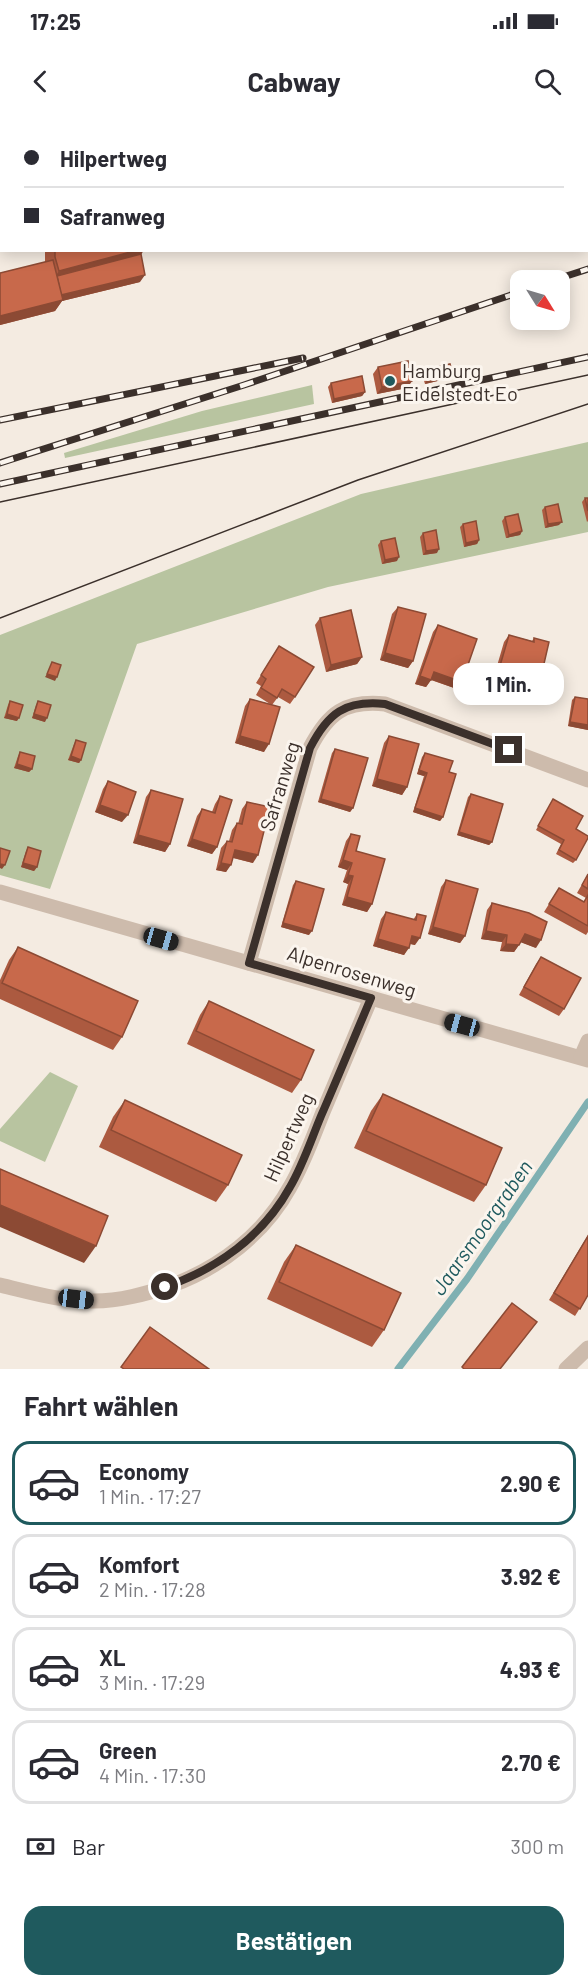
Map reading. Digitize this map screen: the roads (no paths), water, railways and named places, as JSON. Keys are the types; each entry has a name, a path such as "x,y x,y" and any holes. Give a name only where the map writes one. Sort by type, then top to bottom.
{"street":[{"name":"Safranweg","path":"249,963 310,748 319,731 331,717 348,706 367,702 385,704 588,780"},
{"name":"Alpenrosenweg","path":"0,892 585,1059"},
{"name":"Hilpertweg","path":"0,1285 61,1298 92,1301 119,1300 180,1282 204,1272 232,1254 269,1218 290,1188 371,998"},
{"path":"585,1059 588,1041"},
{"path":"566,1369 588,1348"}],"waterway":[{"name":"Jaarsmoorgraben","path":"398,1369 467,1279 588,1102"}],"tram line":[{"path":"0,502 588,375"},
{"path":"0,618 358,480 588,404"}],"railway":[{"path":"570,275 588,269"},
{"path":"0,463 244,385 510,295"},
{"path":"0,484 588,357"},
{"path":"0,420 303,358"}],"place":[{"name":"Hamburg Eidelstedt Eo","path":"390,381"}]}
